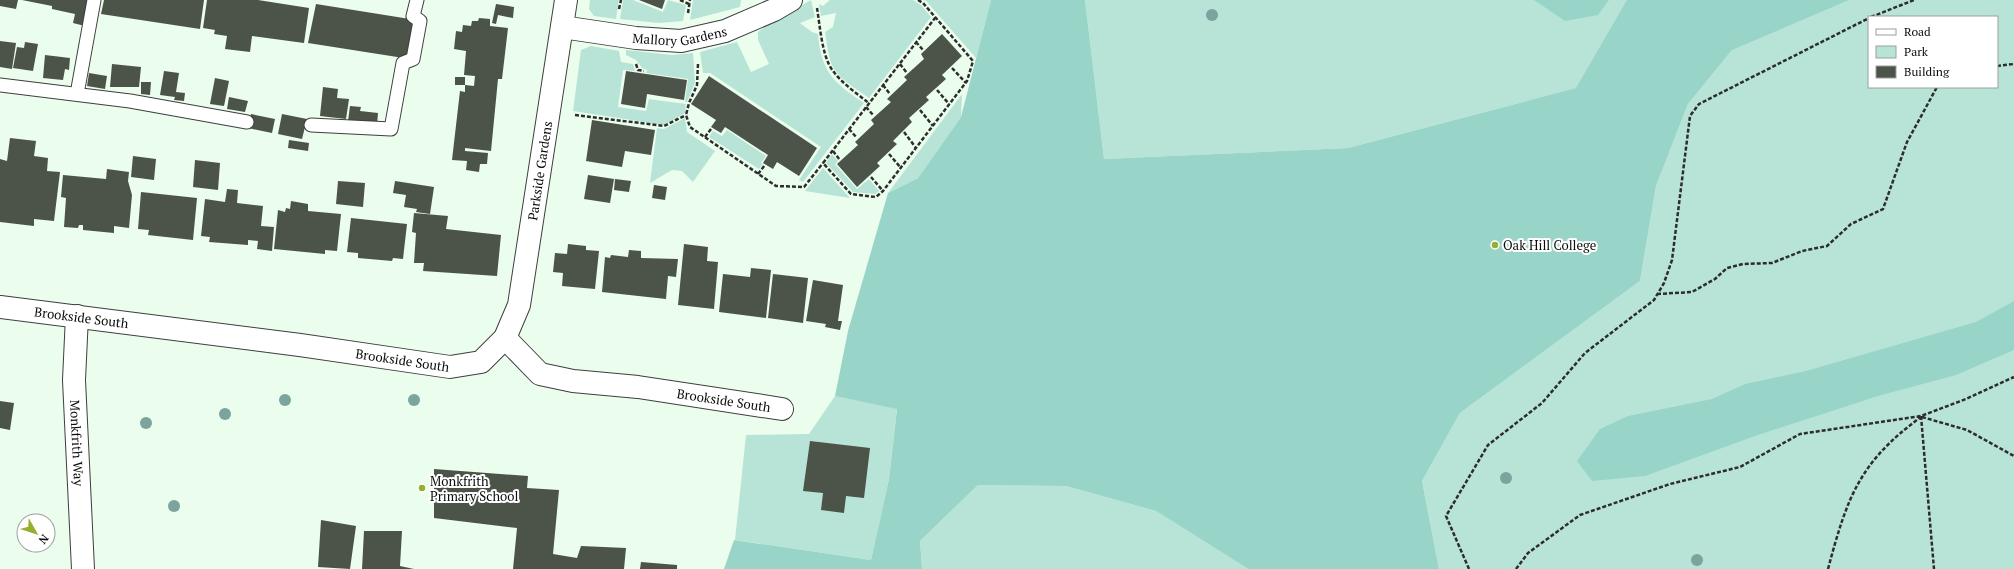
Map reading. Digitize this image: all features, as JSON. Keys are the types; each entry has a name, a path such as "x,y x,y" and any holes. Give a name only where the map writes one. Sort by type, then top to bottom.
{"street":[{"name":"Parkside Gardens","path":"505,338 519,305 550,112 566,0"},
{"name":"Mallory Gardens","path":"562,27 636,38 681,41 725,31 774,10 791,0"},
{"name":"Brookside South","path":"0,307 77,316 450,367 481,362 505,338 540,374 573,381 638,387 782,409"},
{"name":"Monkfrith Way","path":"77,316 74,380 83,569"}],"lane":[{"path":"77,94 94,0"},
{"path":"311,125 391,129 403,63 413,59 420,21 413,16 417,0"},
{"path":"0,85 77,94 247,122"}],"path":[{"path":"680,0 689,4"},
{"path":"823,163 851,194 876,196 883,191 966,83 973,61 923,3 918,0"},
{"path":"1873,16 1914,0"},
{"path":"816,7 824,49 832,70 852,90 869,103"},
{"path":"692,38 698,66 697,85 689,103 686,115 690,127 776,186 804,187 935,18"},
{"path":"1469,569 1446,516 1488,445 1542,403 1585,353 1654,300 1664,283 1672,260 1690,116 1699,104 1868,18"},
{"path":"916,42 923,50"},
{"path":"900,64 907,73"},
{"path":"1998,66 2014,64"},
{"path":"952,68 966,83"},
{"path":"884,85 890,94"},
{"path":"1657,294 1692,292 1715,279 1727,268 1743,264 1772,263 1802,251 1828,246 1851,224 1883,209 1907,142 1936,88"},
{"path":"937,90 949,104"},
{"path":"866,107 874,116"},
{"path":"920,110 933,126"},
{"path":"550,112 664,126 686,115"},
{"path":"705,137 711,129"},
{"path":"849,129 857,138"},
{"path":"904,132 916,148"},
{"path":"832,151 840,160"},
{"path":"889,154 901,168"},
{"path":"758,174 765,165"},
{"path":"871,177 883,191"},
{"path":"1516,569 1528,553 1580,514 1670,484 1740,467 1800,434 1921,416 1966,399 2014,377"},
{"path":"1921,416 1967,430 2014,456"},
{"path":"1828,569 1851,494 1874,458 1900,432 1921,416"},
{"path":"1921,416 1934,569"}],"green space":[{"path":"590,0 619,0 616,19 594,16 589,9"},
{"path":"623,0 633,0 663,12 668,0 686,5 683,21 659,23 620,19"},
{"path":"693,0 741,0 740,7 690,20"},
{"path":"811,0 815,17 800,23 812,32 818,34 822,58 831,75 845,89 864,103 803,182 799,180 821,147 710,73 703,73 700,52 737,42 751,72 769,64 758,40 758,32"},
{"path":"830,0 913,0 921,5 931,17 869,98 841,77 834,69 830,61 825,32 833,27 836,13 821,16 819,4 823,6"},
{"path":"923,0 991,0 976,58 926,1"},
{"path":"1085,0 2014,0 2014,569 1439,569 1422,481 1460,413 1640,281 1656,186 1688,104 1732,50 1577,88 1348,148 1104,159"},
{"path":"591,46 619,51 621,62 633,64 635,71 623,70 618,107 646,111 649,99 686,104 685,113 664,125 573,111 581,50"},
{"path":"626,50 672,55 693,53 695,83 687,102 685,102 688,79 646,73 647,70 642,68 636,60 626,55"},
{"path":"962,94 961,117 918,178 888,193"},
{"path":"685,118 687,132 715,151 693,182 682,171 672,170 650,183 657,128 664,129"},
{"path":"727,130 766,156 759,169 709,137 713,131 722,136"},
{"path":"832,154 838,161 835,164 857,189 869,179 879,191 875,194 853,192 826,163"},
{"path":"823,168 850,198 805,191"},
{"path":"835,396 897,408 889,479 871,560 735,540 746,435 809,434"},
{"path":"978,485 1066,486 1156,511 1248,569 922,569 920,541"}],"shaded area":[{"path":"991,0 1085,0 1104,159 1348,148 1576,88 1627,0 1849,0 1732,50 1688,104 1656,186 1640,281 1460,413 1422,481 1439,569 1248,569 1156,511 1066,486 978,485 920,541 922,569 724,569 734,540 871,560 889,479 897,409 835,396 848,331 888,193 918,178 961,117"},
{"path":"1534,0 1609,0 1598,15 1565,21"},
{"path":"2014,301 2014,350 1956,375 1878,396 1755,436 1645,476 1592,481 1577,461 1600,429 1628,416 1712,399 1745,384 1806,371 1976,322"}],"building":[{"path":"0,0 18,0 16,9 0,6"},
{"path":"22,0 91,0 85,26 73,23 75,14 52,9 52,6"},
{"path":"104,0 204,0 200,29 101,14"},
{"path":"207,0 258,0 309,8 304,43 252,36 250,52 225,49 227,36 214,34 215,30 203,28"},
{"path":"639,0 665,0 662,9"},
{"path":"316,4 416,20 410,59 308,43"},
{"path":"496,4 514,7 513,18 498,15 496,24 492,23"},
{"path":"479,18 490,19 490,26 508,28 502,79 498,79 491,151 465,148 465,151 488,153 487,164 480,164 479,172 466,170 467,161 452,160 460,91 465,92 465,85 474,86 475,76 464,75 466,51 454,49 456,31 462,32 463,25 471,26 472,21 478,21"},
{"path":"942,34 962,56 942,75 946,79 926,97 929,100 909,118 912,122 893,141 897,144 877,163 880,166 857,187 837,164 858,145 855,142 874,124 871,120 891,102 887,99 907,80 904,77 924,59 921,54"},
{"path":"0,41 16,43 12,69 0,67"},
{"path":"25,42 38,44 33,71 13,68 17,47 24,48"},
{"path":"45,55 70,58 69,70 65,69 63,80 43,78"},
{"path":"112,64 141,67 139,87 110,87"},
{"path":"164,71 179,73 176,92 185,93 184,101 174,100 175,97 160,95"},
{"path":"626,71 687,80 684,100 647,94 645,108 621,104"},
{"path":"89,73 107,76 105,89 87,86"},
{"path":"709,76 817,148 799,176 777,162 773,169 763,163 768,155 725,127 721,133 711,127 716,120 691,104"},
{"path":"455,77 465,77 465,85 455,85"},
{"path":"215,78 229,81 224,106 210,104"},
{"path":"141,82 151,82 150,95 141,94"},
{"path":"323,87 338,89 337,98 349,99 346,119 320,116"},
{"path":"229,97 248,101 245,112 227,109"},
{"path":"350,106 361,107 360,111 378,113 377,125 348,121"},
{"path":"251,114 275,119 272,133 248,128"},
{"path":"282,114 307,119 302,139 278,134"},
{"path":"592,120 655,130 651,155 625,151 622,167 586,161"},
{"path":"10,138 36,141 34,156 48,158 47,171 60,172 54,221 34,219 34,226 0,222 0,159 7,161"},
{"path":"289,140 309,143 308,151 288,148"},
{"path":"133,156 156,159 154,180 131,177"},
{"path":"195,160 220,163 218,190 193,187"},
{"path":"107,169 129,172 128,181 132,195 129,228 114,226 114,233 83,230 83,225 79,225 78,228 64,227 66,198 61,197 63,175 106,179"},
{"path":"588,175 614,179 610,203 584,199"},
{"path":"615,179 631,181 629,192 614,190"},
{"path":"338,181 365,183 363,207 336,204"},
{"path":"395,181 434,187 430,214 416,212 417,209 404,207 406,195 393,193"},
{"path":"654,185 667,187 665,200 652,198"},
{"path":"227,189 238,190 237,203 263,206 261,226 274,227 272,251 257,249 258,241 248,240 248,245 209,242 210,237 201,236 205,199 225,202"},
{"path":"141,192 197,198 193,240 148,235 149,230 138,229"},
{"path":"291,201 308,204 308,211 341,214 337,251 325,250 325,254 274,249 278,210 285,212 286,208 290,209"},
{"path":"414,213 448,216 446,229 501,235 497,276 423,271 424,263 414,263 416,233 412,232"},
{"path":"351,218 407,224 403,259 393,258 392,261 358,258 358,253 347,252"},
{"path":"568,244 586,246 586,250 599,251 595,289 562,286 563,273 553,272 555,253 567,254"},
{"path":"684,244 708,247 707,261 718,262 714,309 678,305"},
{"path":"629,250 641,251 641,258 678,259 676,277 668,276 666,299 602,292 605,257 610,258 611,255 628,257"},
{"path":"751,268 771,270 766,318 719,312 723,274 750,277"},
{"path":"773,274 808,278 803,323 768,318"},
{"path":"813,280 843,285 838,321 842,321 840,330 825,327 826,324 806,321"},
{"path":"0,401 14,403 10,430 0,428"},
{"path":"810,441 870,448 864,498 846,496 844,513 821,510 823,493 803,491"},
{"path":"434,469 528,476 527,488 559,490 553,554 577,558 581,546 626,548 624,569 513,569 517,528 434,518"},
{"path":"321,520 356,526 350,569 318,567"},
{"path":"364,531 402,531 400,566 414,569 362,569"},
{"path":"641,562 677,565 677,569 640,569"}],"place":[{"name":"Oak Hill College","path":"1495,245"},
{"name":"Monkfrith Primary School","path":"422,488"}]}
